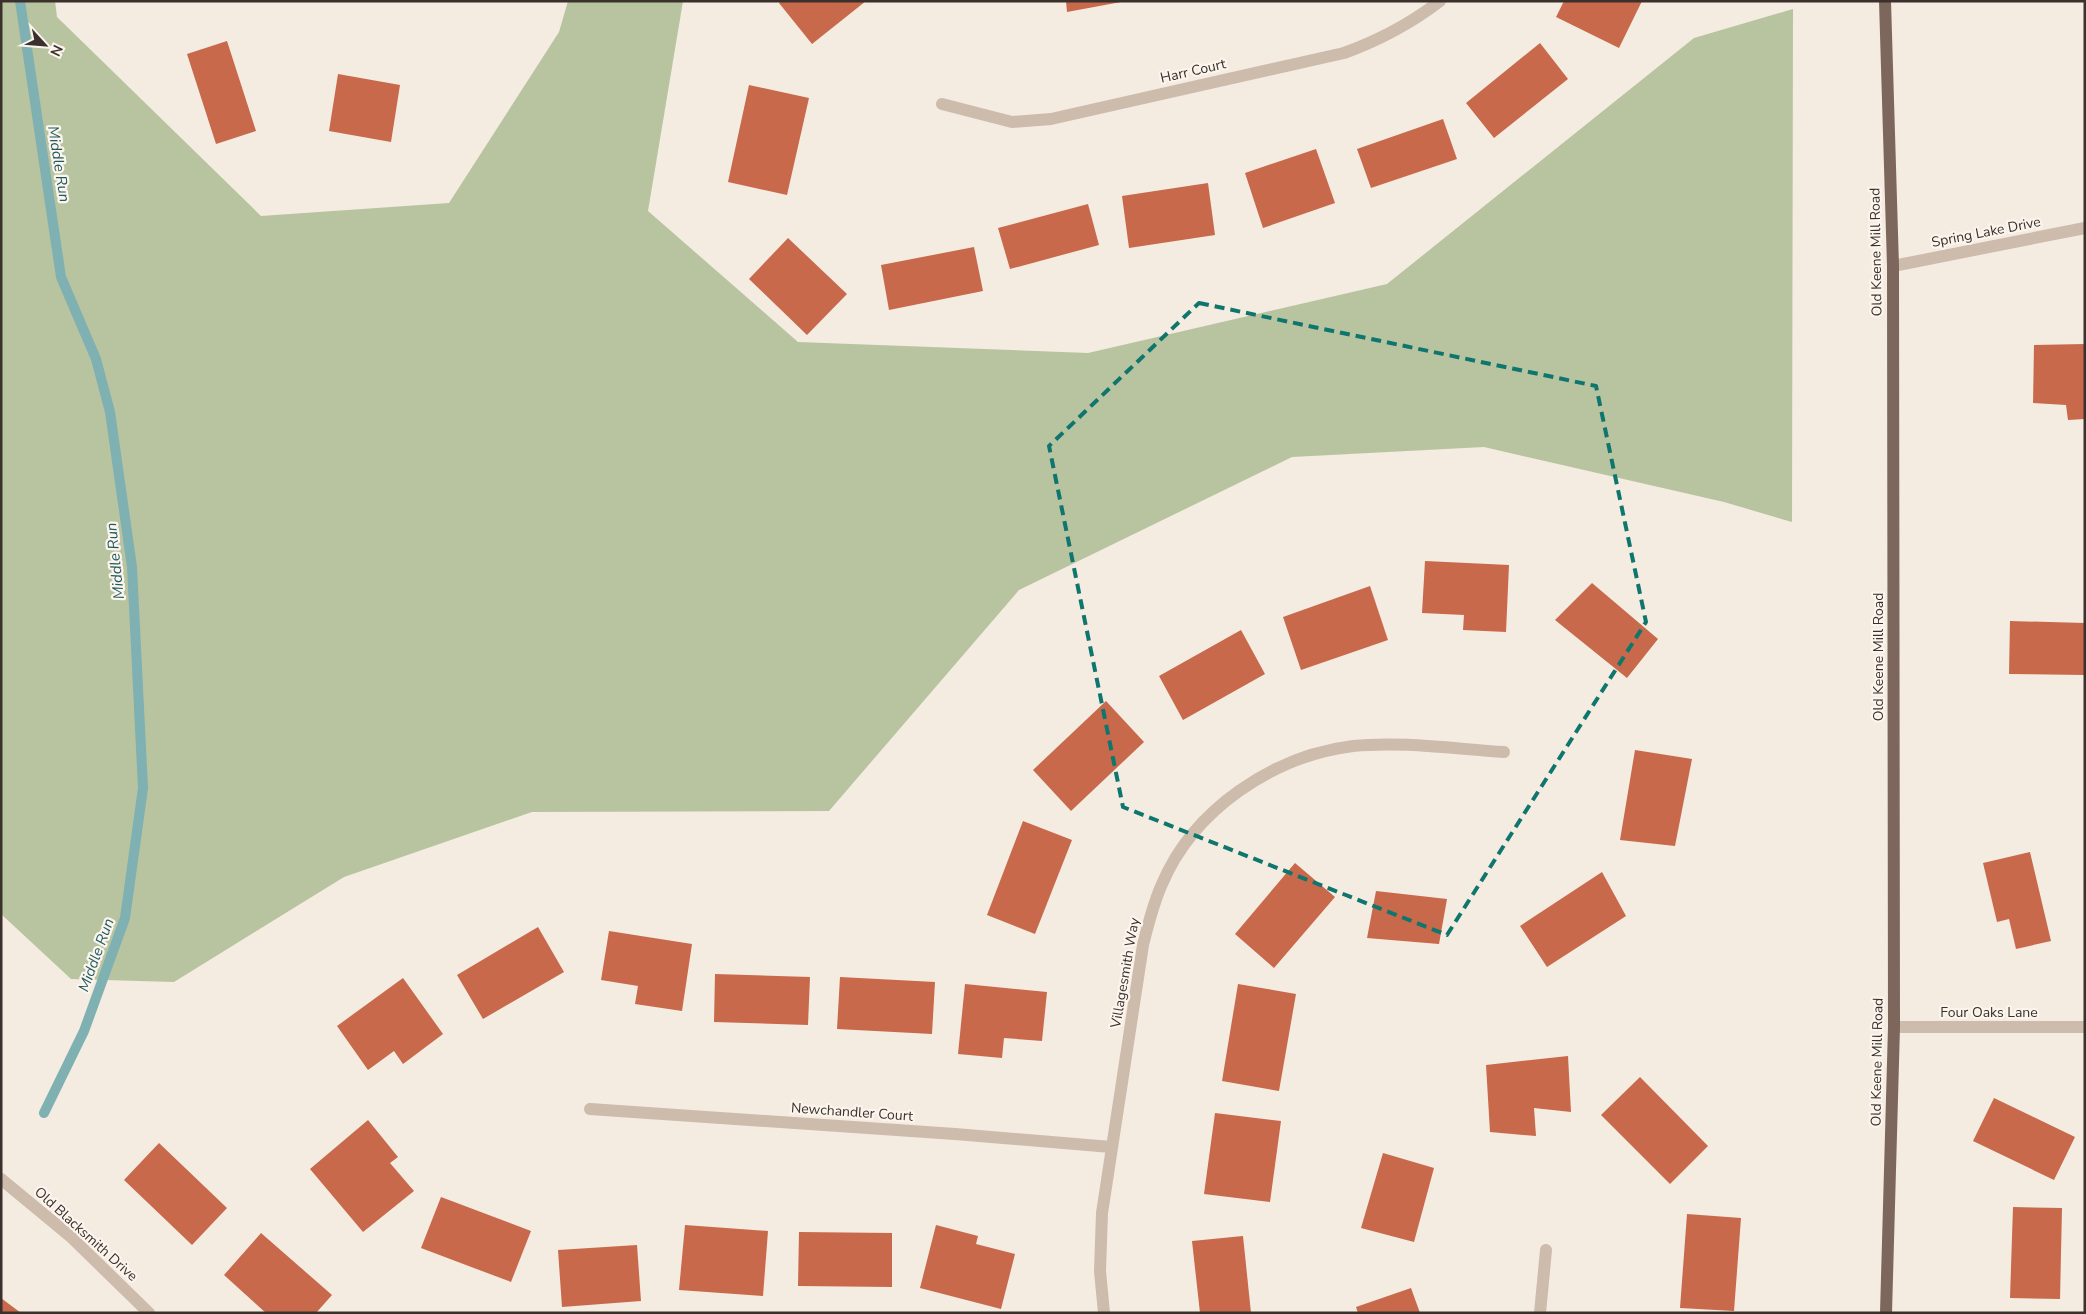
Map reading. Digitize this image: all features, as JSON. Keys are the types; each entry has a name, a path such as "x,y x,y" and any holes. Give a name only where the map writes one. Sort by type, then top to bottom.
{"main road":[{"name":"Old Keene Mill Road","path":"1885,1 1892,266 1894,1027 1886,1313"}],"street":[{"name":"Harr Court","path":"942,104 1012,122 1051,119 1344,53 1371,44 1398,30 1440,1"},
{"name":"Spring Lake Drive","path":"1892,266 2085,228"},
{"name":"Villagesmith Way","path":"1104,1313 1100,1271 1102,1222 1111,1147 1123,1082 1143,945 1162,882 1177,856 1211,815 1238,791 1263,775 1296,760 1330,750 1383,744 1504,752"},
{"name":"Four Oaks Lane","path":"1894,1027 2085,1027"},
{"name":"Newchandler Court","path":"590,1109 955,1134 1111,1147"},
{"name":"Old Blacksmith Drive","path":"1,1180 70,1236 149,1313"},
{"path":"1540,1313 1546,1250"}],"highlighted area":[{"path":"1199,303 1596,386 1646,622 1447,935 1123,807 1049,446"}],"green space":[{"path":"1,1 55,1 57,17 261,216 449,203 559,32 568,1 683,1 648,211 798,342 1088,353 1387,284 1694,38 1793,9 1792,522 1724,502 1484,447 1292,457 1019,590 829,811 532,812 344,877 174,982 71,979 1,914"}],"building":[{"path":"781,1 866,1 812,44 779,3"},
{"path":"1066,1 1121,1 1121,2 1067,12"},
{"path":"1564,1 1642,1 1619,48 1556,17"},
{"path":"227,41 256,131 216,144 187,54"},
{"path":"1540,43 1568,79 1494,138 1466,103"},
{"path":"338,74 400,85 391,142 329,131"},
{"path":"749,85 809,98 787,195 728,182"},
{"path":"1443,119 1457,159 1371,188 1357,149"},
{"path":"1316,149 1335,203 1263,228 1245,173"},
{"path":"1208,183 1215,235 1129,248 1122,196"},
{"path":"1088,204 1099,245 1010,269 998,228"},
{"path":"788,238 847,294 807,335 749,279"},
{"path":"974,247 983,291 889,310 881,265"},
{"path":"2085,344 2085,419 2068,420 2066,405 2033,403 2034,345"},
{"path":"1425,561 1509,565 1506,632 1463,630 1464,615 1422,613"},
{"path":"1592,583 1658,639 1627,678 1555,620"},
{"path":"1370,586 1388,640 1301,670 1283,617"},
{"path":"2010,621 2085,623 2085,675 2009,674"},
{"path":"1241,630 1265,674 1183,720 1159,676"},
{"path":"1106,701 1144,742 1071,811 1033,770"},
{"path":"1635,750 1692,759 1675,846 1620,840"},
{"path":"1023,821 1072,840 1035,934 987,915"},
{"path":"2030,852 2051,941 2016,949 2009,919 1997,922 1983,863"},
{"path":"1295,863 1335,897 1274,968 1235,934"},
{"path":"1602,872 1626,916 1547,967 1520,926"},
{"path":"1376,891 1447,899 1439,944 1367,938"},
{"path":"538,927 564,972 483,1019 457,975"},
{"path":"609,931 692,944 682,1011 635,1004 638,986 601,980"},
{"path":"715,974 810,977 808,1025 714,1022"},
{"path":"840,977 935,982 932,1034 837,1029"},
{"path":"403,978 443,1034 403,1064 394,1051 368,1070 337,1026"},
{"path":"965,984 1047,992 1042,1041 1004,1038 1002,1058 958,1054"},
{"path":"1238,984 1296,994 1279,1091 1222,1081"},
{"path":"1568,1056 1571,1112 1534,1108 1536,1136 1490,1132 1486,1065"},
{"path":"1640,1077 1708,1146 1670,1184 1601,1115"},
{"path":"1994,1098 2075,1137 2054,1180 1973,1141"},
{"path":"1215,1113 1281,1121 1270,1202 1204,1194"},
{"path":"368,1120 398,1157 390,1163 414,1191 363,1232 310,1169"},
{"path":"159,1143 227,1208 192,1245 124,1180"},
{"path":"1383,1153 1434,1168 1414,1242 1361,1228"},
{"path":"441,1197 531,1231 511,1282 421,1248"},
{"path":"2013,1207 2062,1208 2060,1299 2010,1298"},
{"path":"1687,1214 1741,1218 1734,1311 1680,1308"},
{"path":"685,1225 768,1231 763,1296 679,1290"},
{"path":"936,1225 978,1236 976,1244 1015,1254 1001,1309 920,1288"},
{"path":"799,1232 892,1233 892,1287 798,1286"},
{"path":"261,1233 332,1295 316,1313 266,1313 224,1275"},
{"path":"1243,1236 1251,1313 1200,1313 1192,1241"},
{"path":"637,1245 641,1301 562,1307 558,1250"},
{"path":"1411,1288 1420,1313 1358,1313 1356,1307"},
{"path":"1,1298 21,1313 1,1313"}],"waterway":[{"name":"Middle Run","path":"20,1 61,277 96,359 110,412 132,567 143,788 125,918 84,1031 44,1113"}]}
